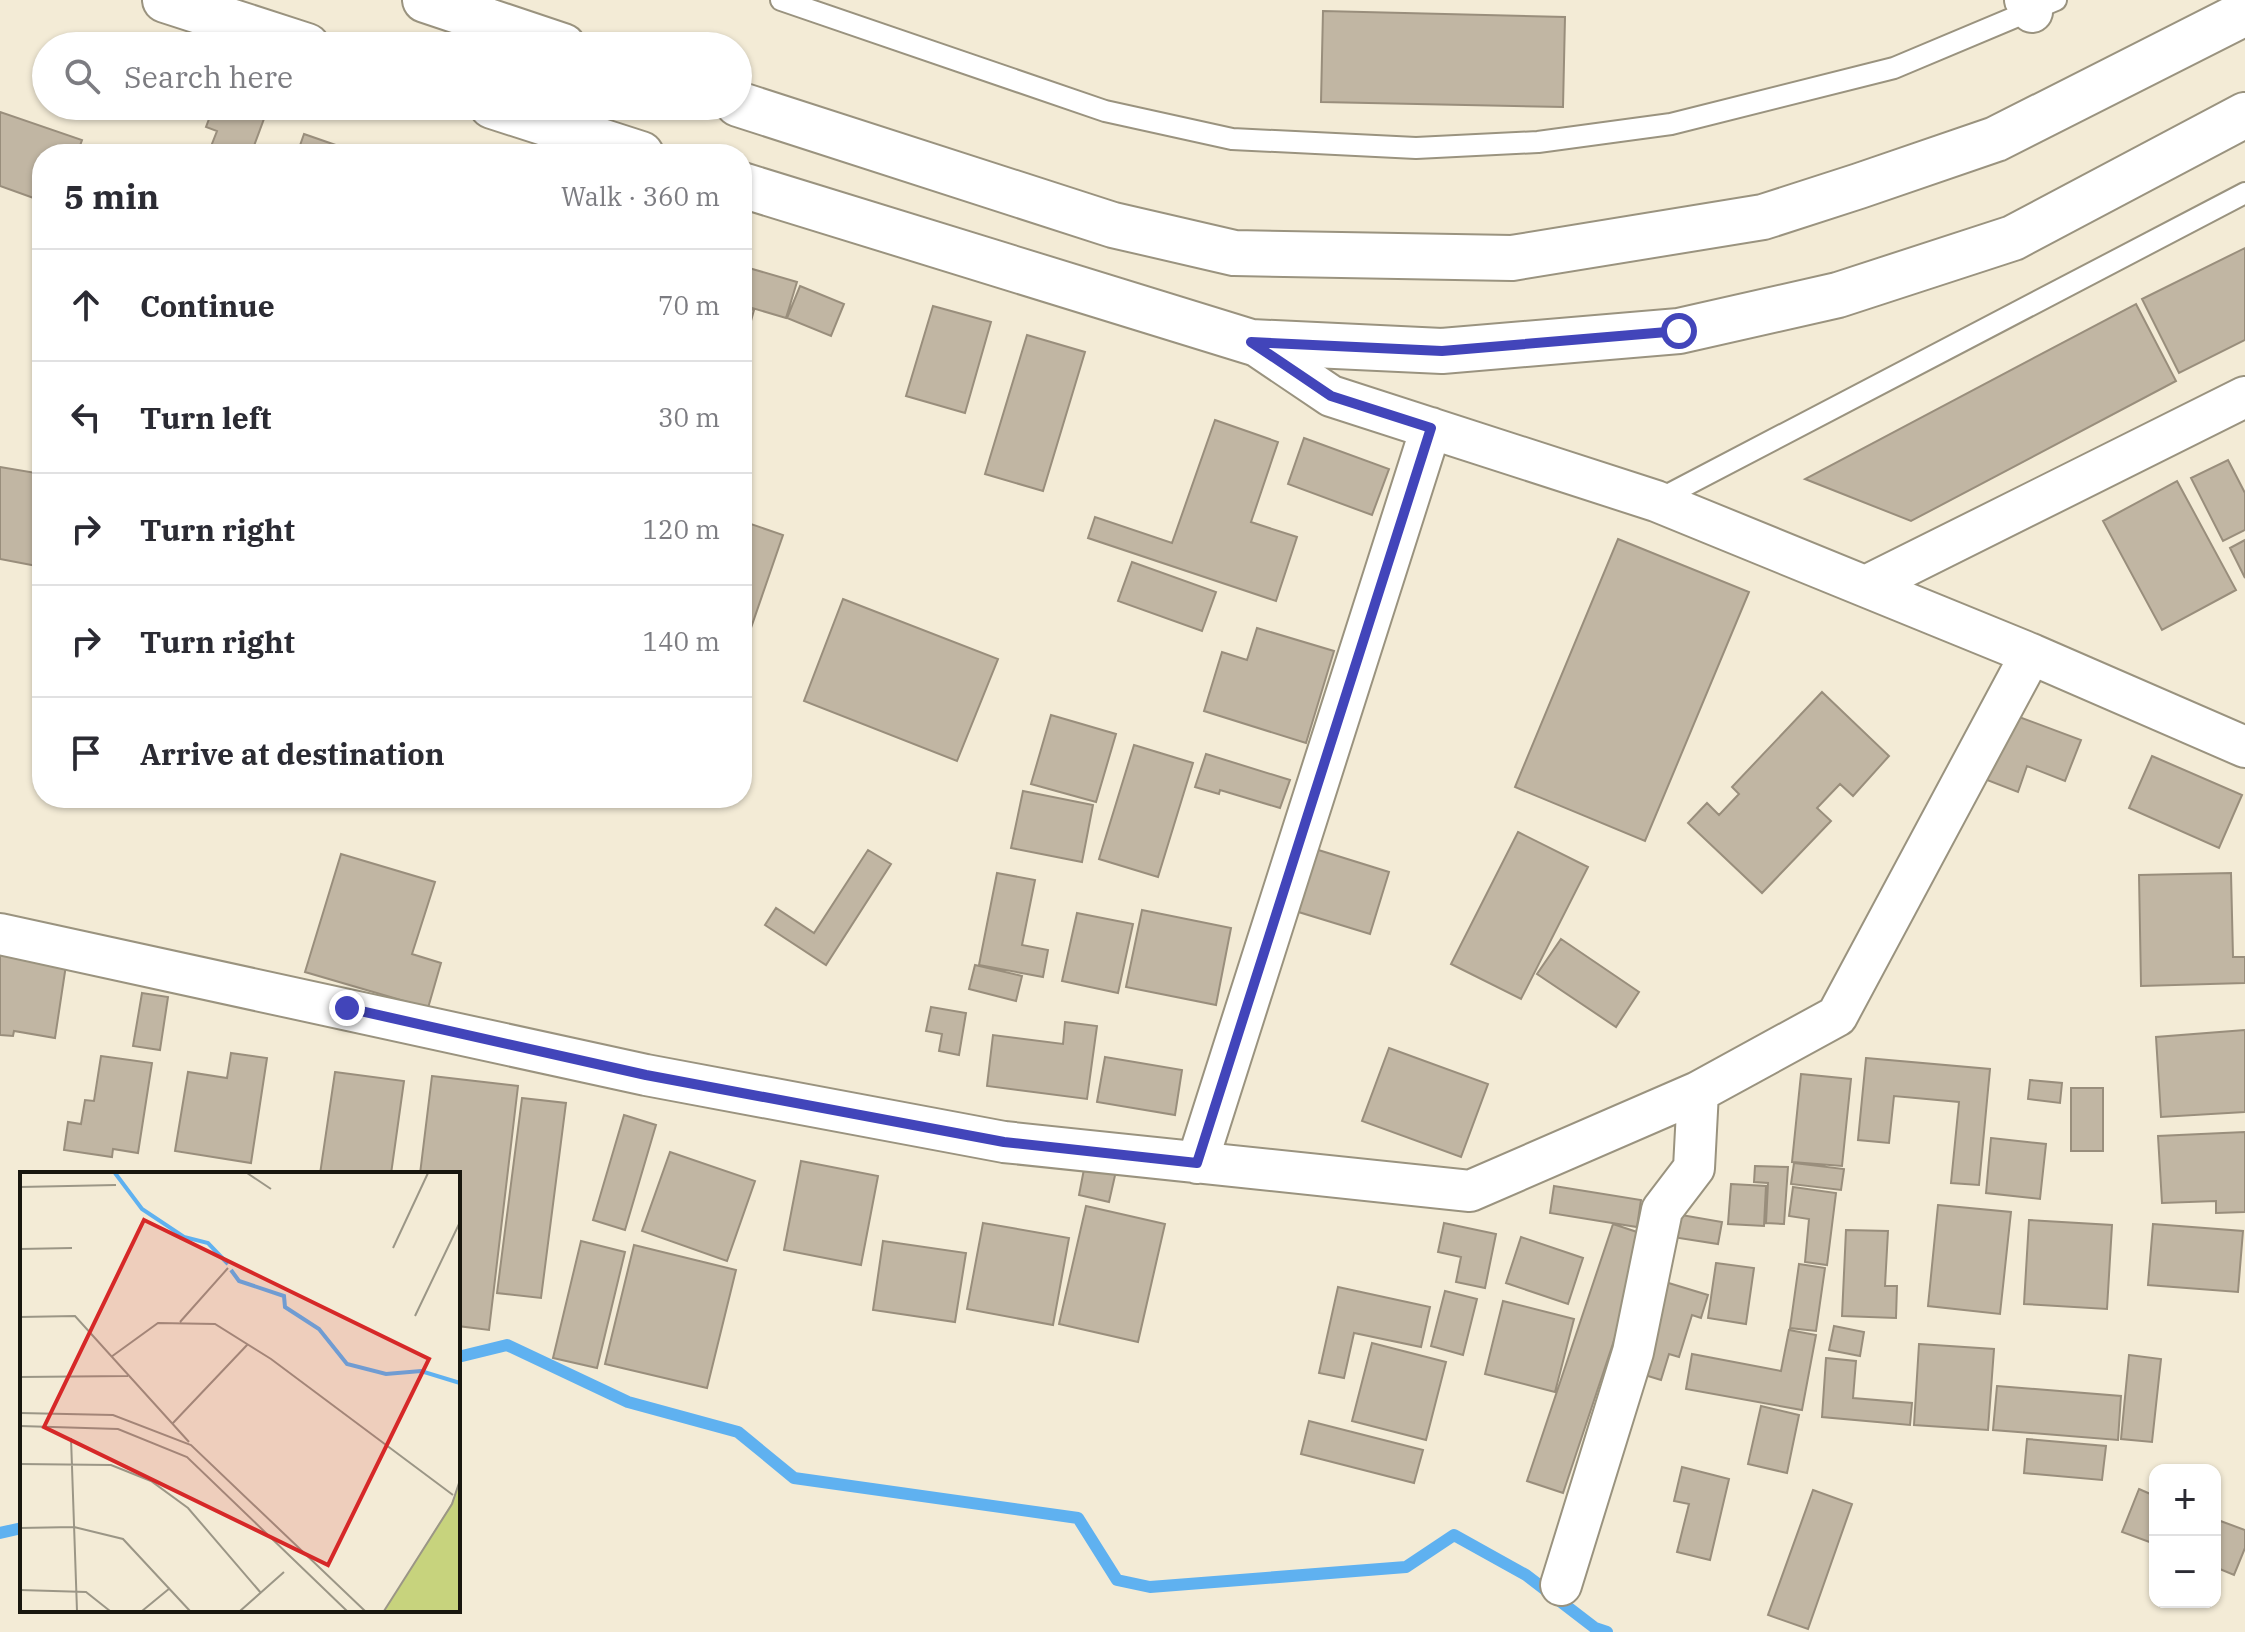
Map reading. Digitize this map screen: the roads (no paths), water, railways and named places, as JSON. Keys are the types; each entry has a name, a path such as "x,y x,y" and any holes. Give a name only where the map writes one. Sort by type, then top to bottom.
{"street":[{"path":"165,0 264,32"},
{"path":"425,0 521,32"},
{"path":"752,109 1113,225 1234,253 1512,258 1763,217 1859,186 1996,139 2245,13"},
{"path":"752,188 1251,342 1442,351 1679,331 1824,298 2013,238 2245,115"},
{"path":"535,120 610,144"},
{"path":"1251,342 1331,396 1656,501 2031,654 2245,747"},
{"path":"1866,586 2245,397"},
{"path":"1197,1163 1431,428"},
{"path":"0,934 646,1075 1004,1142 1470,1191 1698,1092 1837,1016 2031,654"},
{"path":"1561,1585 1633,1352 1662,1210 1694,1168 1698,1092"}],"lane":[{"path":"781,0 1105,111 1232,139 1416,148 1538,142 1671,124 1894,68 2038,4"},
{"path":"1656,501 2245,193"}],"waterway":[{"path":"460,1357 507,1345 628,1402 738,1432 794,1478 1078,1518 1117,1580 1150,1587 1406,1567 1454,1535 1526,1575 1595,1628 1607,1632"},
{"path":"0,1533 20,1528"}]}
